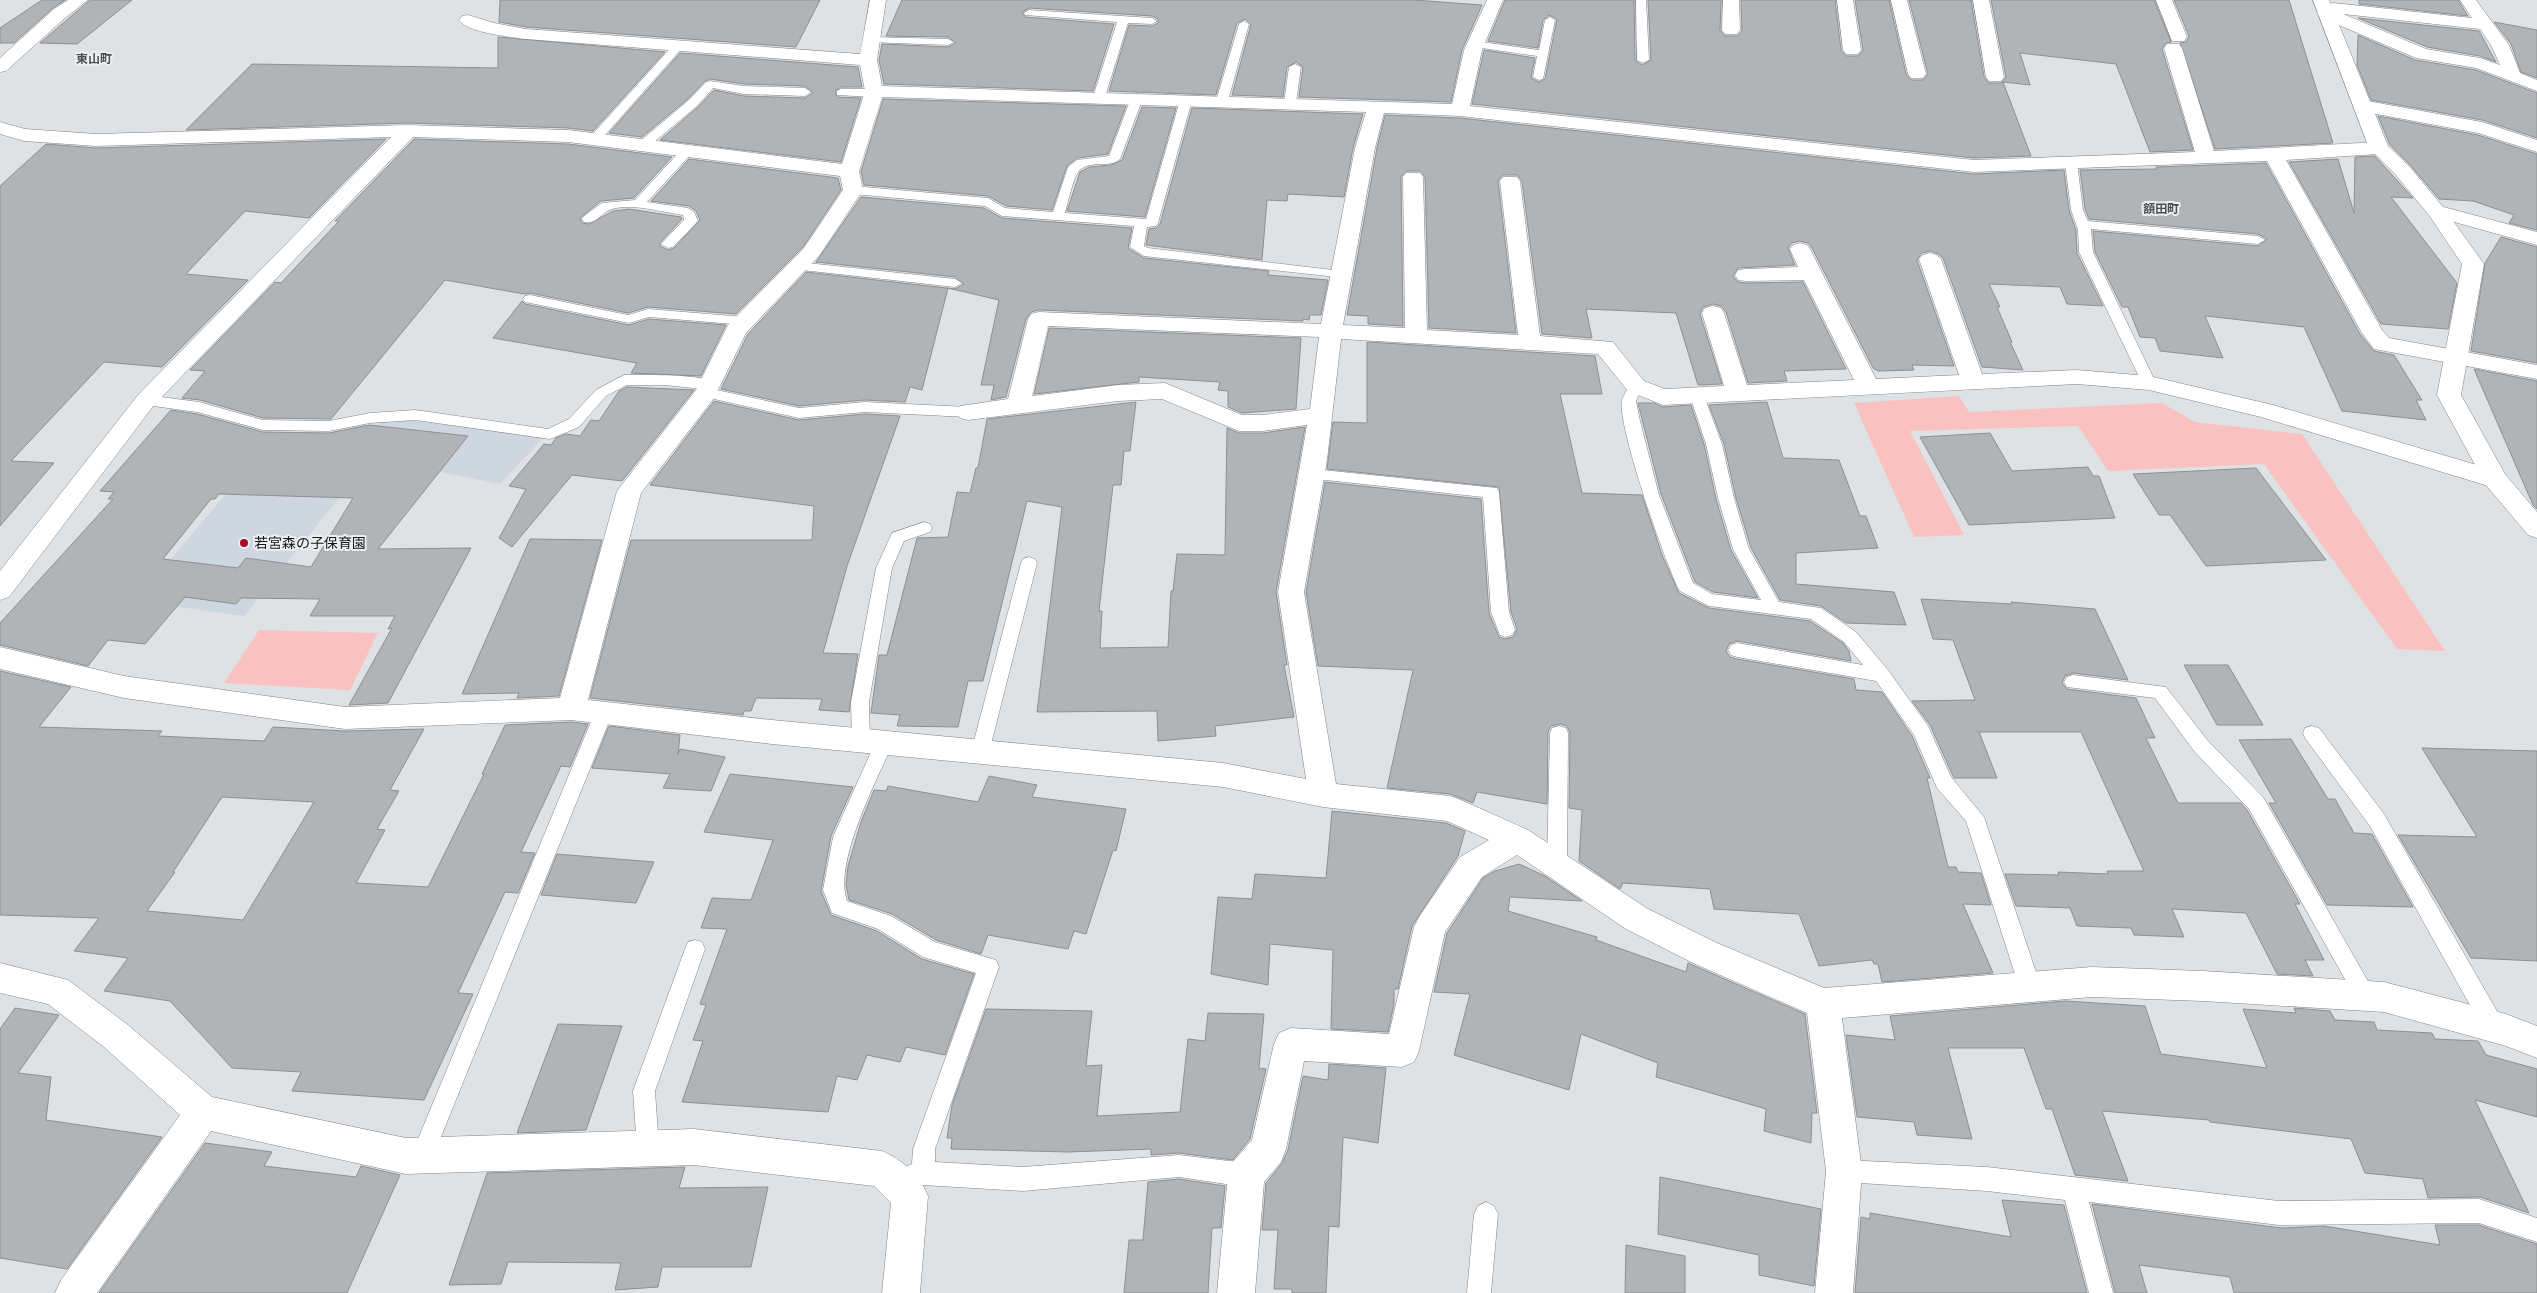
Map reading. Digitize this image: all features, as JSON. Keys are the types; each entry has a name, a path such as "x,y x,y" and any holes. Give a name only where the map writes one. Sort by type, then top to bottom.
{"street":[{"path":"0,67 60,13 80,0"},
{"path":"572,709 629,491 709,389 736,330 812,252 851,180 874,92 868,60 878,0"},
{"path":"1460,110 1475,44 1495,0"},
{"path":"1731,0 1731,30"},
{"path":"1845,0 1852,50"},
{"path":"1899,0 1917,74"},
{"path":"1981,0 1995,77"},
{"path":"2164,0 2206,158"},
{"path":"2468,0 2483,24 2499,42 2508,58 2512,76"},
{"path":"2323,7 2483,24"},
{"path":"2323,7 2422,54 2480,63 2537,86"},
{"path":"2323,7 2379,148 2402,170 2436,211 2474,264 2449,396 2495,479 2537,529"},
{"path":"468,20 491,28 526,34 868,60"},
{"path":"874,92 1137,98 1460,110 1974,166 2273,156 2379,148"},
{"path":"1323,794 1291,592 1313,474 1330,331 1365,148 1377,106"},
{"path":"2362,106 2482,128 2537,146"},
{"path":"0,128 24,135 96,140 408,131 568,136 687,151 851,180"},
{"path":"0,590 146,400 408,131"},
{"path":"2273,156 2373,333 2382,344 2537,372"},
{"path":"1414,177 1416,336"},
{"path":"1510,181 1530,342"},
{"path":"2436,211 2507,229 2537,239"},
{"path":"1800,249 1868,386"},
{"path":"1930,259 1973,382"},
{"path":"1746,275 1812,273"},
{"path":"1713,312 1738,393"},
{"path":"1018,405 1039,319 1330,331 1605,347 1636,386 1663,397 2077,377 2149,383 2265,410 2495,479"},
{"path":"968,412 1118,393 1165,390 1239,423 1263,423 1321,415"},
{"path":"0,658 124,687 345,718 572,709 873,742 1223,775 1323,794 1450,809 1517,839 1637,918 1705,953 1823,1004 2092,982 2384,997 2494,1027 2537,1042"},
{"path":"1236,1293 1246,1175 1268,1149 1291,1044 1402,1050 1430,928 1471,868 1517,839"},
{"path":"0,978 56,991 116,1036 203,1112 406,1156 694,1147 882,1169 907,1176 910,1196 901,1293"},
{"path":"1823,1004 1844,1171 1834,1293"},
{"path":"74,1293 203,1112"}],"lane":[{"path":"1641,0 1643,60"},
{"path":"1029,13 1152,21"},
{"path":"1099,97 1123,20"},
{"path":"1539,77 1550,20"},
{"path":"1222,101 1244,24"},
{"path":"871,40 948,42"},
{"path":"1475,44 1544,54"},
{"path":"595,139 679,45"},
{"path":"1290,103 1295,67"},
{"path":"643,145 693,103 710,84 744,90 805,92"},
{"path":"841,93 874,92"},
{"path":"1058,216 1072,170 1081,163 1114,159 1137,98"},
{"path":"851,180 988,202 1002,212 1151,223 1186,100"},
{"path":"639,203 687,151"},
{"path":"2071,163 2077,210 2085,230 2086,252 2149,383"},
{"path":"589,219 607,206 639,203 688,212 691,221 668,244"},
{"path":"1141,222 1137,247 1144,252 1341,275"},
{"path":"2083,224 2258,240"},
{"path":"798,266 955,283"},
{"path":"530,299 629,319 648,313 745,321"},
{"path":"146,400 199,406 224,416 263,425 329,426 370,418 415,415 550,434 574,423 602,393 624,380 664,380 709,389 799,413 865,407 968,412"},
{"path":"1636,386 1629,402 1632,421 1651,495 1686,587 1709,600 1815,614 1850,637 1882,675 1922,731 1944,782 1974,817 2030,987"},
{"path":"1697,396 1714,444 1726,498 1741,549 1773,607"},
{"path":"1313,474 1490,492 1500,612 1506,630"},
{"path":"924,528 898,537 884,568 860,702 873,742 843,837 833,890 839,907 884,922 930,950 989,967 924,1148 907,1176 1023,1179 1179,1166 1246,1175"},
{"path":"980,752 1029,563"},
{"path":"1737,650 1882,675"},
{"path":"2073,682 2160,692 2201,746 2256,803 2366,997"},
{"path":"422,1156 604,712"},
{"path":"2312,733 2377,820 2494,1027"},
{"path":"1557,866 1559,734"},
{"path":"648,1148 644,1091 695,949"},
{"path":"1844,1171 1987,1180 2279,1213 2479,1211 2537,1230"},
{"path":"2074,1190 2101,1293"},
{"path":"1479,1293 1486,1214"}],"shaded area":[{"path":"1959,396 1969,412 2162,403 2195,422 2302,434 2445,651 2397,649 2264,464 2108,471 2078,426 1910,431 1964,535 1914,537 1854,403"},
{"name":"若宮森の子保育園","path":"389,418 544,437 500,484 371,458 244,616 135,601 272,440 355,436"},
{"path":"259,630 378,633 350,690 224,683"}],"building":[{"path":"42,0 65,0 53,8 14,43 0,43 0,28"},
{"path":"90,0 132,0 77,44 40,43"},
{"path":"500,0 820,0 796,47 526,27 499,22"},
{"path":"902,0 1414,0 1482,5 1462,50 1451,102 1299,97 1303,67 1296,62 1287,67 1283,97 1232,95 1251,24 1245,19 1237,23 1216,95 1109,91 1129,25 1152,26 1158,23 1158,19 1152,16 1029,8 1022,12 1025,17 1114,24 1093,91 884,84 879,60 882,44 948,47 956,43 948,37 886,36"},
{"path":"1505,0 1634,0 1635,60 1642,65 1651,60 1648,0 1721,0 1720,30 1725,36 1737,36 1742,31 1741,0 1835,0 1841,50 1846,56 1858,56 1863,50 1855,0 1889,0 1906,74 1911,80 1923,80 1928,74 1909,0 1971,0 1984,77 1989,83 2001,83 2006,77 1991,0 2154,0 2171,42 2166,43 2162,49 2193,150 2150,152 2116,64 2020,53 2030,85 2003,82 2031,156 1974,158 1472,104 1484,50 1535,58 1531,78 1539,82 1545,79 1557,19 1549,15 1543,20 1538,48 1488,41"},
{"path":"2174,0 2289,0 2333,143 2215,149 2180,43 2186,42 2189,36"},
{"path":"2359,0 2458,0 2468,16 2359,4"},
{"path":"2358,18 2479,31 2496,62 2480,56 2427,47"},
{"path":"2494,22 2537,30 2537,78 2521,72 2511,44"},
{"path":"2358,35 2415,60 2476,70 2537,93 2537,138 2482,120 2371,100 2357,65"},
{"path":"498,37 665,52 593,131 568,128 408,123 186,130 252,64 498,68"},
{"path":"680,53 858,67 862,87 841,87 835,91 837,97 861,98 841,162 660,140 698,107 714,90 744,96 805,98 813,93 805,86 744,84 710,79 705,81 688,99 642,137 609,133"},
{"path":"883,99 1126,106 1108,154 1077,158 1067,166 1052,210 1006,206 988,196 864,185 861,171"},
{"path":"1142,107 1176,108 1145,217 1067,211 1080,172 1089,167 1111,165 1122,160"},
{"path":"1192,108 1363,114 1353,148 1344,197 1288,194 1287,201 1267,200 1262,260 1146,245 1149,229 1156,228 1160,224"},
{"path":"1385,115 1460,118 1974,174 2064,170 2069,210 2076,230 2077,253 2103,306 2067,304 2060,287 1989,284 2000,307 1997,307 2012,342 2010,342 2023,370 1982,367 1943,258 1931,251 1922,253 1917,260 1954,366 1912,365 1914,370 1878,371 1873,368 1812,248 1808,243 1799,241 1792,243 1788,248 1795,265 1738,268 1733,276 1738,282 1746,283 1803,282 1846,369 1784,371 1787,381 1748,383 1726,312 1721,306 1713,304 1703,307 1700,314 1722,384 1698,385 1676,313 1586,309 1592,338 1542,334 1522,181 1517,175 1503,175 1498,181 1516,333 1429,328 1425,177 1420,171 1406,171 1401,177 1403,326 1368,324 1368,316 1347,315 1377,148"},
{"path":"2378,116 2478,135 2537,154 2537,230 2509,223 2514,215 2473,201 2439,199 2390,145"},
{"path":"386,139 309,218 245,211 186,274 248,280 162,367 104,362 11,461 54,463 0,526 0,186 46,144 96,148"},
{"path":"414,139 568,144 672,157 634,198 601,201 580,218 582,223 589,224 613,211 629,209 681,217 682,219 660,243 660,246 668,250 674,248 700,220 696,211 689,206 651,201 689,159 838,178 841,190 803,247 736,314 648,307 628,313 530,293 524,294 445,280 331,419 263,418 200,400 182,398 205,371 190,370 275,282 281,283 339,221 335,221"},
{"path":"2375,156 2413,198 2391,197 2457,283 2448,329 2381,324 2289,162 2338,159 2354,213 2355,157"},
{"path":"2266,163 2360,334 2374,351 2394,355 2422,400 2416,400 2426,420 2342,411 2304,327 2205,316 2223,358 2160,351 2155,338 2140,337 2128,307 2122,307 2095,252 2093,231 2258,246 2267,239 2258,234 2089,219 2085,209 2080,170 2157,169 2156,167"},
{"path":"861,197 984,208 1002,218 1132,228 1128,248 1144,258 1269,271 1268,275 1328,280 1321,315 1310,315 1309,320 1303,319 1303,321 1039,310 1031,312 1026,319 1006,397 991,400 994,385 981,385 999,300 950,288 955,289 964,284 955,277 816,262"},
{"path":"2501,237 2537,247 2537,363 2471,351 2485,263"},
{"path":"806,272 948,288 922,390 910,387 905,402 865,400 799,406 721,389 748,334"},
{"path":"522,301 525,304 629,325 649,319 726,325 701,376 631,373 637,363 493,338"},
{"path":"1049,328 1301,338 1296,409 1242,413 1228,407 1228,391 1218,390 1220,382 1139,377 1139,382 1034,394"},
{"path":"1367,342 1595,356 1602,394 1560,394 1582,493 1642,495 1662,555 1679,593 1709,608 1810,621 1843,643 1849,651 1851,661 1737,641 1729,644 1726,651 1730,657 1737,659 1854,679 1856,690 1882,692 1912,736 1930,778 1927,778 1948,867 1956,867 1958,872 1981,873 1991,905 1963,904 1993,973 1882,982 1878,964 1874,964 1872,960 1819,966 1799,914 1714,909 1710,889 1623,883 1620,889 1579,861 1582,810 1569,808 1570,733 1567,726 1560,724 1551,726 1548,732 1547,804 1477,792 1473,803 1450,794 1387,788 1413,670 1318,666 1306,592 1325,482 1481,499 1489,613 1499,637 1505,639 1513,637 1517,629 1511,612 1499,487 1327,469 1333,422 1367,423"},
{"path":"2474,369 2537,381 2537,509 2533,505"},
{"path":"627,387 694,390 622,481 572,475 512,547 499,538 526,489 509,486 544,444 551,445 556,438 566,434 580,436 591,420 599,421 619,391"},
{"path":"714,401 799,420 865,414 900,416 847,566 823,653 858,654 849,712 819,710 822,699 756,698 751,711 744,711 743,715 590,698 631,540 812,540 814,506 650,485"},
{"path":"1136,402 1130,451 1124,451 1121,485 1113,485 1099,611 1102,611 1100,648 1168,647 1171,591 1173,591 1177,554 1225,555 1227,428 1239,433 1263,433 1305,427 1276,592 1287,665 1284,665 1294,717 1215,726 1216,736 1158,741 1157,711 1037,712 1062,507 1027,501 983,681 968,681 958,727 897,726 900,715 871,713 879,655 887,655 917,538 948,537 957,492 970,493 976,468 978,468 987,419"},
{"path":"1767,402 1783,458 1839,460 1860,516 1866,516 1878,548 1796,553 1796,584 1894,592 1906,625 1846,623 1821,606 1780,600 1751,548 1736,498 1724,444 1709,405"},
{"path":"1638,403 1654,403 1663,407 1691,405 1704,444 1716,499 1731,550 1758,598 1713,592 1695,582 1661,494"},
{"path":"171,410 197,414 263,432 329,433 369,425 468,436 378,549 471,548 388,703 349,705 392,628 388,629 395,616 310,616 320,599 241,598 236,604 185,597 145,644 108,640 88,666 0,645 0,623 113,499 108,499 114,492 100,491","holes":["219,494 353,498 311,567 246,558 238,568 163,559 211,499 215,499"]},
{"path":"1990,433 2012,471 2088,467 2093,476 2099,476 2115,518 1969,525 1920,437"},
{"path":"2256,468 2326,560 2206,566 2170,515 2159,515 2133,474"},
{"path":"530,539 602,540 559,696 517,698 519,693 462,694"},
{"path":"1921,599 2012,604 2011,602 2095,609 2128,680 2073,673 2065,676 2062,683 2067,689 2136,698 2155,738 2146,738 2178,803 2241,803 2247,810 2300,904 2295,904 2324,960 2305,960 2313,976 2277,974 2246,913 2172,909 2184,937 2134,935 2131,928 2077,926 2070,908 2016,906 2005,874 2059,875 2058,872 2108,874 2107,871 2144,871 2081,732 1979,732 1997,778 1954,778 1930,725 1912,701 1975,700 1953,640 1933,639"},
{"path":"2184,665 2228,665 2263,725 2217,725"},
{"path":"0,671 71,687 39,727 162,731 158,736 264,741 273,727 345,731 424,729 390,790 399,791 377,829 385,830 356,883 428,887 484,774 482,774 505,725 571,722 588,724 570,767 561,766 521,852 535,853 518,893 505,892 458,993 473,994 424,1100 292,1091 301,1072 232,1068 170,1001 104,991 128,958 74,951 99,918 0,915","holes":["222,797 314,802 243,920 147,911 175,872 173,872"]},
{"path":"609,726 680,735 678,754 680,749 725,757 711,791 663,788 670,774 592,768"},
{"path":"2291,739 2328,799 2335,799 2354,833 2372,834 2413,907 2327,905 2269,803 2276,803 2239,740"},
{"path":"2422,748 2537,751 2537,961 2471,958 2398,835 2477,837"},
{"path":"730,774 853,787 831,836 821,891 831,915 877,931 922,959 974,974 945,1055 906,1047 900,1062 867,1055 857,1080 837,1076 828,1112 682,1102 703,1041 693,1040 706,1005 700,1004 727,929 701,928 712,898 751,900 773,840 704,832"},
{"path":"989,776 1037,785 1032,797 1126,809 1116,851 1113,850 1086,934 1074,931 1068,949 988,935 981,954 936,940 892,914 849,900 846,885 848,866 861,822 874,790 886,791 888,786 978,802"},
{"path":"1332,811 1446,823 1465,831 1458,856 1412,926 1398,989 1394,989 1394,1004 1388,1032 1331,1029 1333,950 1270,944 1268,985 1211,974 1218,897 1252,899 1255,874 1326,878"},
{"path":"557,854 654,862 636,903 541,895"},
{"path":"1519,864 1545,876 1582,901 1510,897 1508,911 1597,937 1596,940 1686,972 1688,963 1805,1014 1817,1113 1812,1113 1811,1143 1764,1131 1766,1109 1656,1077 1658,1063 1581,1034 1569,1090 1454,1055 1470,994 1434,992 1447,933 1483,878 1495,871"},
{"path":"2065,1001 2145,1006 2161,1054 2267,1068 2243,1009 2296,1013 2294,1008 2330,1011 2335,1020 2374,1022 2377,1030 2432,1033 2435,1039 2478,1041 2486,1055 2537,1069 2537,1117 2475,1100 2529,1213 2480,1197 2428,1198 2423,1179 2365,1173 2351,1139 2210,1122 2209,1120 2102,1111 2128,1181 2075,1175 2052,1109 2046,1109 2024,1048 1948,1048 1972,1139 1917,1135 1914,1122 1857,1117 1846,1035 1895,1040 1890,1016"},
{"path":"15,1008 59,1015 18,1073 51,1077 46,1120 162,1137 67,1269 0,1258 0,1029"},
{"path":"986,1009 1092,1011 1086,1066 1102,1065 1097,1116 1180,1112 1188,1039 1205,1041 1208,1013 1264,1014 1259,1068 1266,1069 1250,1139 1233,1160 1179,1153 1151,1155 1151,1149 1068,1152 951,1149 952,1138 947,1138 952,1105"},
{"path":"558,1024 622,1026 586,1130 517,1133"},
{"path":"1329,1064 1386,1068 1378,1143 1343,1137 1339,1227 1329,1226 1326,1293 1292,1293 1292,1289 1274,1289 1278,1230 1262,1230 1266,1183 1282,1163 1288,1150 1303,1076 1328,1080"},
{"path":"205,1143 272,1152 264,1166 356,1177 361,1166 400,1175 347,1293 99,1293"},
{"path":"685,1167 679,1188 768,1187 751,1267 662,1267 658,1287 615,1290 621,1263 508,1262 501,1284 449,1285 487,1173"},
{"path":"1660,1177 1821,1209 1814,1286 1759,1275 1759,1255 1658,1234"},
{"path":"1179,1179 1225,1186 1221,1228 1212,1228 1208,1293 1124,1293 1129,1240 1143,1240 1148,1182"},
{"path":"2002,1200 2064,1205 2087,1293 1855,1293 1861,1217 1870,1219 1870,1213 2011,1237"},
{"path":"2092,1204 2282,1228 2324,1226 2440,1245 2435,1225 2479,1225 2537,1244 2537,1293 2234,1293 2230,1277 2139,1265 2147,1293 2115,1293"},
{"path":"1626,1245 1685,1256 1685,1293 1625,1293"}],"place":[{"name":"若宮森の子保育園","path":"244,543"}],"district":[{"name":"東山町","path":"94,58"},
{"name":"額田町","path":"2161,208"}]}
